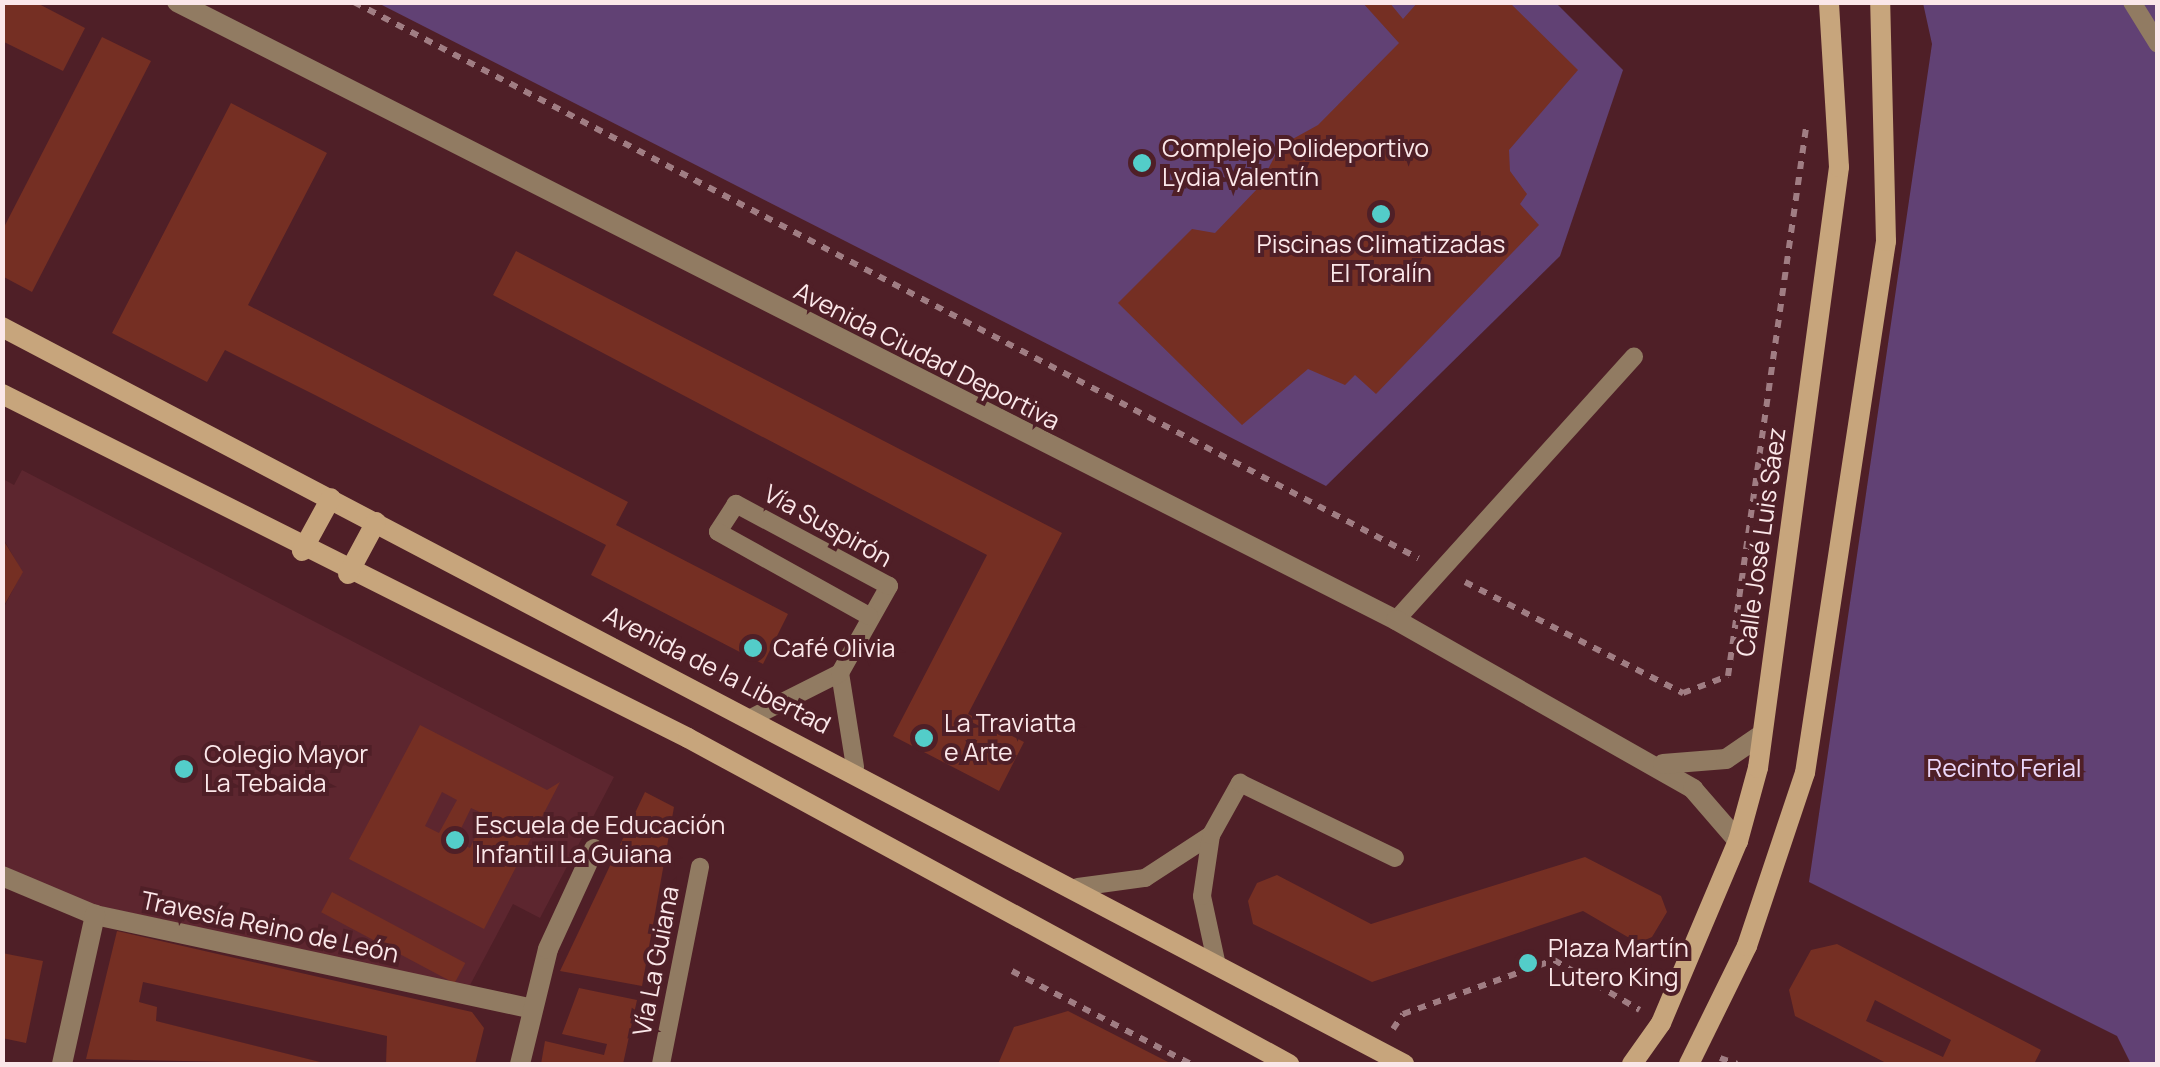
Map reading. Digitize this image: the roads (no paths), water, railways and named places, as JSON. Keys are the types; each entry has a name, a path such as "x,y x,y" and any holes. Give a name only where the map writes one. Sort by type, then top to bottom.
{"main road":[{"name":"Calle José Luis Sáez","path":"1632,1064 1660,1022 1738,841 1761,735 1838,166 1829,2"},
{"path":"1689,1064 1759,916 1805,773 1886,241 1880,2"},
{"name":"Avenida de la Libertad","path":"2,327 854,767 1404,1064"},
{"path":"2,394 302,551 688,738 1289,1064"},
{"path":"302,551 331,498"},
{"path":"348,574 376,522"}],"street":[{"name":"Avenida Ciudad Deportiva","path":"177,2 1396,620 1651,762 1723,816 1738,841"},
{"path":"1651,762 1726,760 1761,735"},
{"path":"520,1064 532,1009 594,849"},
{"name":"Travesía Reino de León","path":"2,876 96,914 532,1009"},
{"path":"62,1064 96,914"}],"lane":[{"path":"2132,2 2158,44"},
{"path":"1396,620 1634,357"},
{"name":"Vía Suspirón","path":"840,673 889,586 736,504 718,532 869,616"},
{"path":"754,717 840,673 854,767"},
{"path":"1216,961 1202,896 1211,834 1240,783 1395,858"},
{"path":"1078,887 1144,878 1211,834"},
{"name":"Vía La Guiana","path":"660,1064 700,868"}],"place":[{"name":"Complejo Polideportivo Lydia Valentín","path":"1142,163"},
{"name":"Piscinas Climatizadas El Toralín","path":"1381,214"},
{"name":"Café Olivia","path":"753,648"},
{"name":"La Traviatta e Arte","path":"924,738"},
{"name":"Colegio Mayor La Tebaida","path":"184,769"},
{"name":"Escuela de Educación Infantil La Guiana","path":"455,840"},
{"name":"Plaza Martín Lutero King","path":"1528,963"}],"park label":[{"name":"Recinto Ferial","path":"2004,768"}]}
